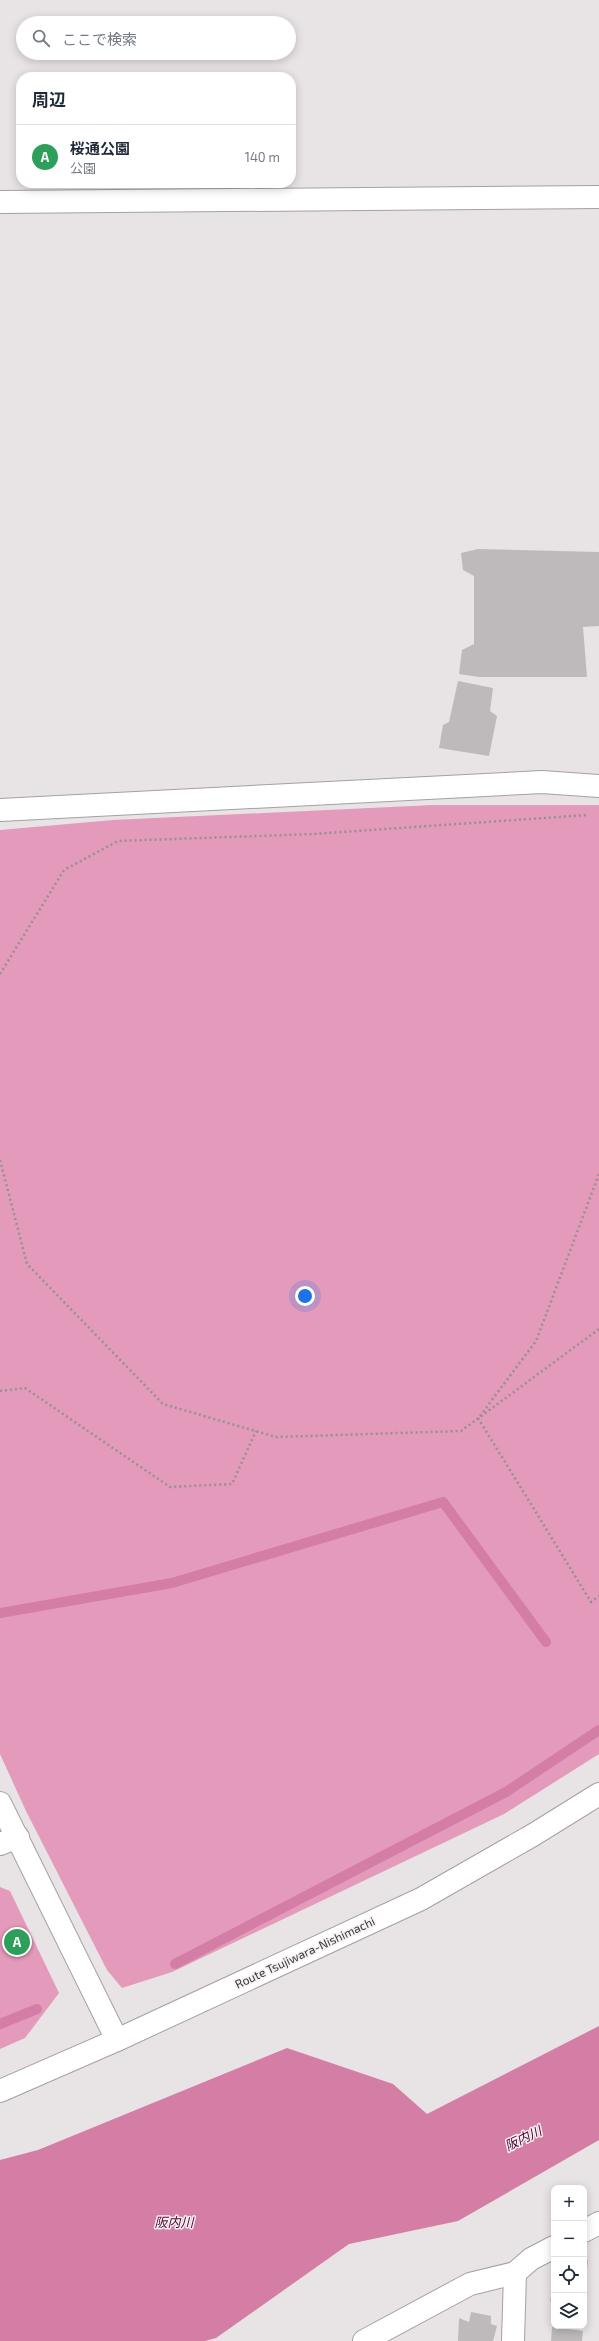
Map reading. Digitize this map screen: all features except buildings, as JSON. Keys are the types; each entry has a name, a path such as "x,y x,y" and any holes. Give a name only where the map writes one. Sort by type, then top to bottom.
{"street":[{"path":"0,202 599,197"},
{"path":"0,810 542,782 599,786"},
{"name":"Route Tsujiwara-Nishimachi","path":"0,2091 117,2040 421,1899 533,1835 599,1794"},
{"path":"0,1803 9,1841 117,2040"},
{"path":"587,2229 599,2223"},
{"path":"364,2341 470,2284 515,2272 531,2259 551,2249"},
{"path":"513,2341 515,2272"}],"path":[{"path":"0,974 64,870 118,841 313,834 591,815"},
{"path":"0,1160 27,1264 163,1404 276,1437 461,1431 599,1329"},
{"path":"478,1418 536,1341 599,1174"},
{"path":"0,1391 25,1388 170,1487 232,1484 256,1431"},
{"path":"478,1418 591,1602 599,1596"}],"shaded area":[{"path":"433,805 599,805 599,1754 504,1814 172,1972 122,1988 107,1970 26,1811 0,1754 0,830 113,820"},
{"path":"0,1887 10,1891 59,1993 25,2038 0,2049"}],"water":[{"name":"阪内川","path":"599,2026 599,2140 458,2221 349,2244 216,2338 205,2341 0,2341 0,2160 38,2150 287,2048 393,2084 427,2114"}],"waterway":[{"path":"0,1613 172,1583 443,1502 546,1642"},
{"path":"175,1964 506,1792 599,1730"},
{"path":"0,2024 37,2009"}],"place":[{"name":"桜通公園","path":"17,1942"}]}
